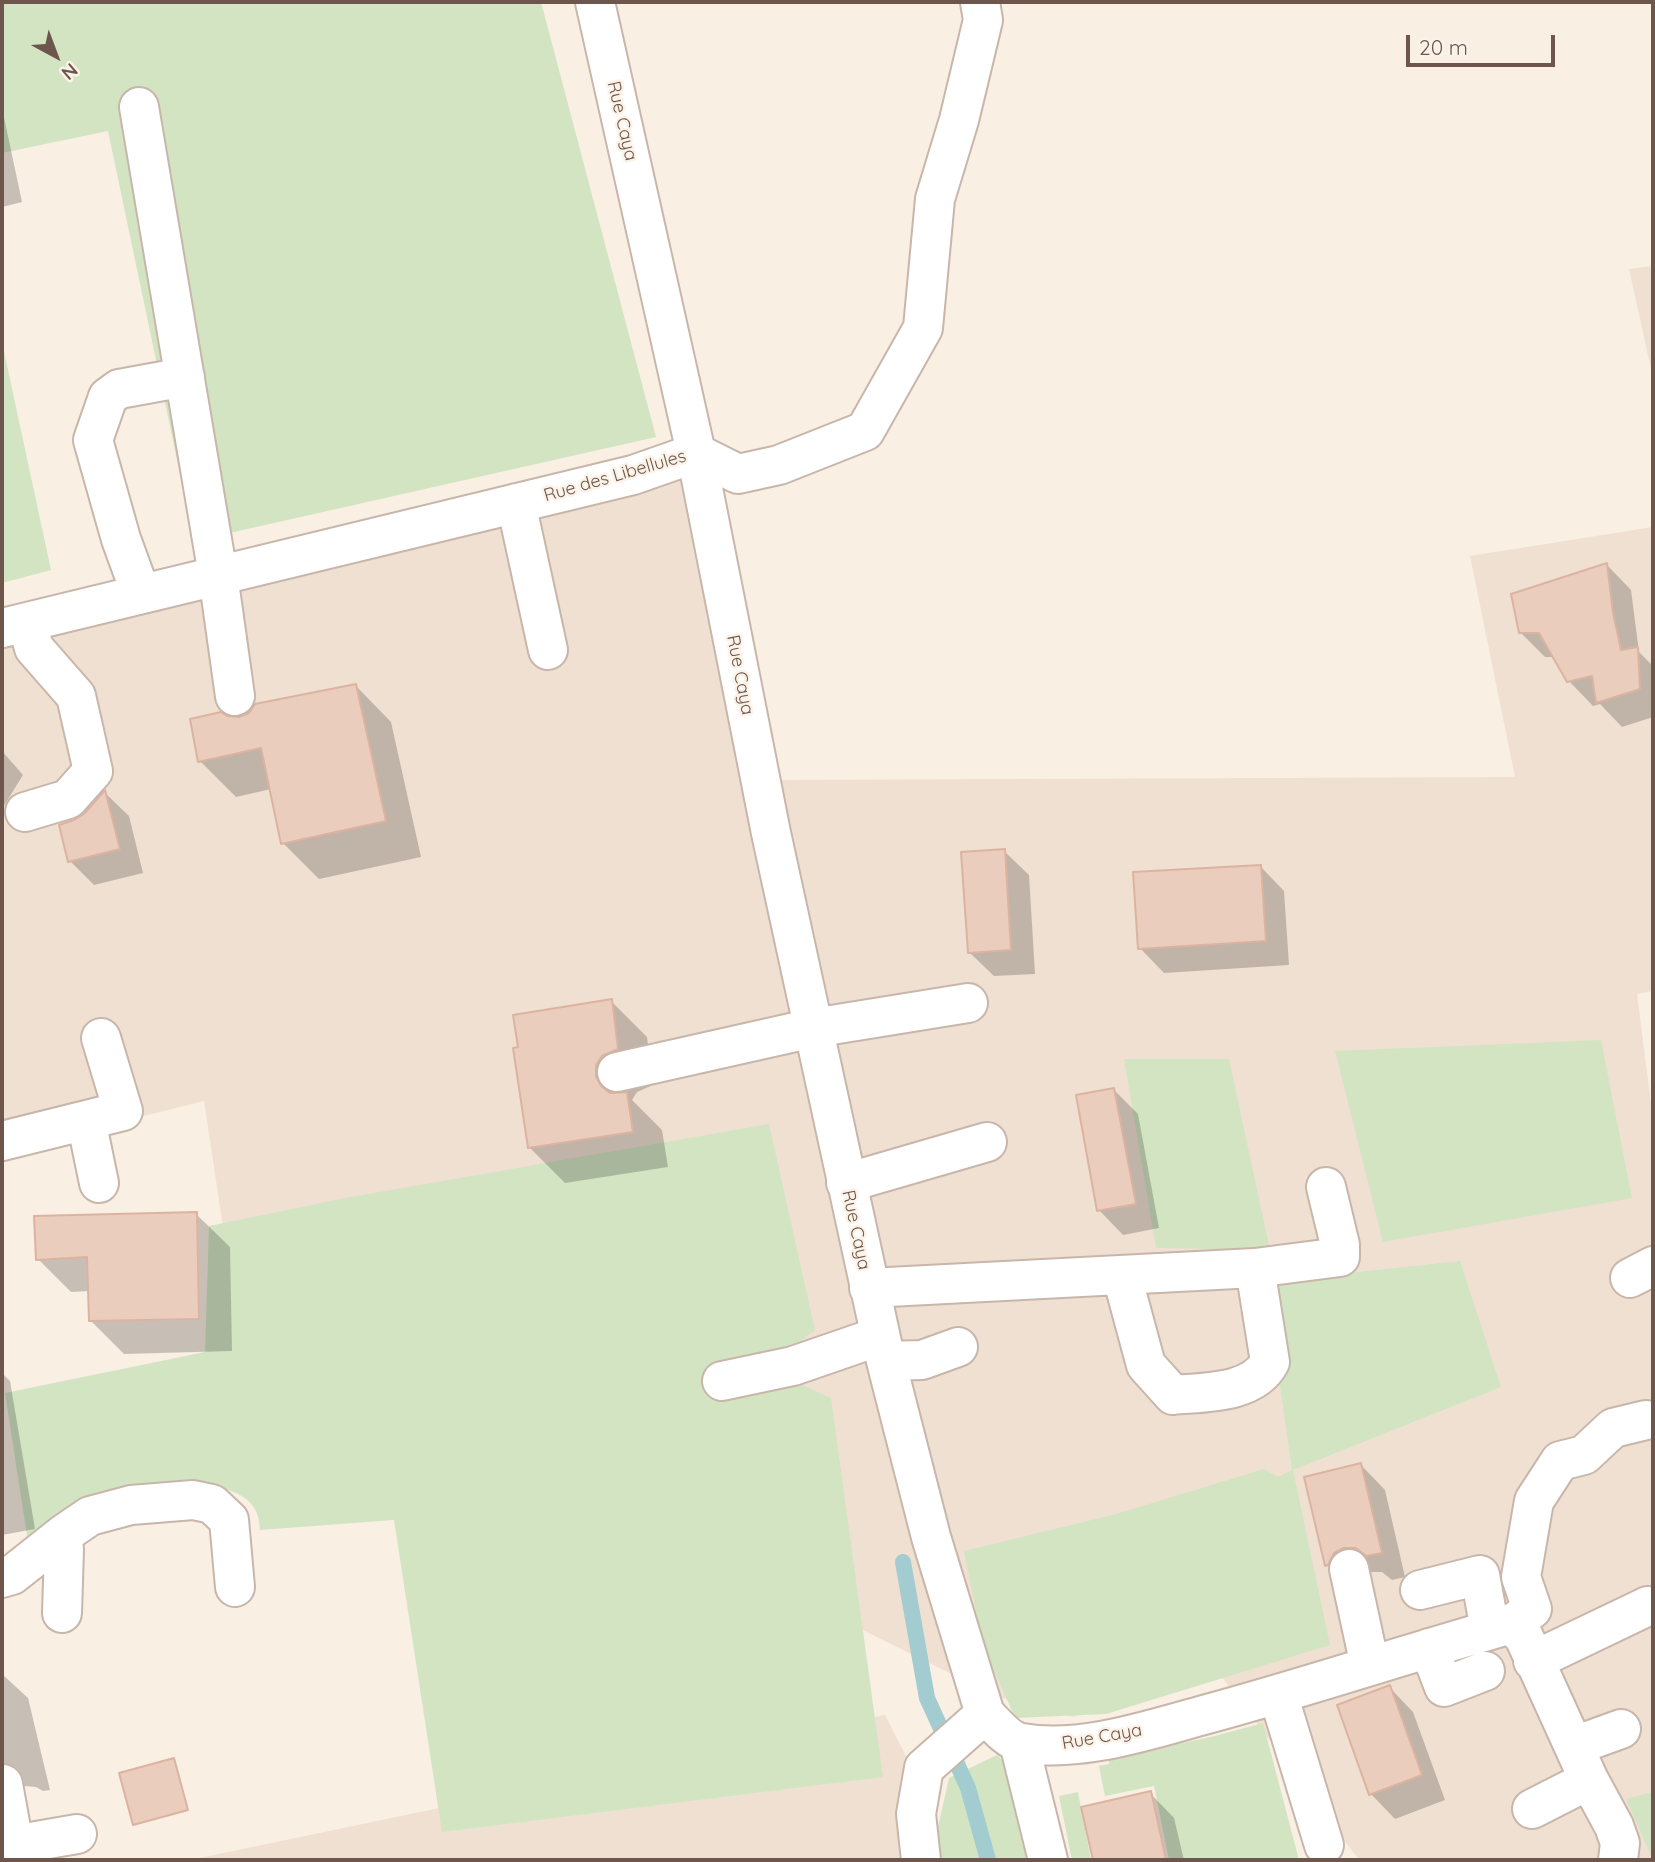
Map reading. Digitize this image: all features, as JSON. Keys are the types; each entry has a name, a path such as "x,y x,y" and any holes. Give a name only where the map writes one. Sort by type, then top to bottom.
{"street":[{"name":"Rue Caya","path":"595,2 696,453 771,834 869,1288 931,1538 985,1714"},
{"name":"Rue des Libellules","path":"15,625 634,475 696,453 738,474 779,465 865,431 923,328 935,199 959,120 983,20 980,2"},
{"path":"139,107 218,575 235,696"},
{"path":"141,594 121,539 93,440 108,397 118,389 185,377"},
{"path":"516,503 548,650"},
{"path":"15,625 76,696 93,771 68,799 25,812"},
{"path":"617,1072 813,1028 968,1003"},
{"path":"2,1141 123,1111 101,1038"},
{"path":"95,1118 99,1183"},
{"path":"846,1183 987,1142"},
{"path":"869,1288 1255,1268 1340,1258 1340,1245 1326,1187"},
{"path":"1125,1275 1126,1291 1146,1365 1173,1395 1240,1386 1265,1372 1270,1362 1255,1268"},
{"path":"722,1381 883,1348 922,1360 958,1347"},
{"path":"1501,1627 1532,1609 1521,1577 1534,1501 1560,1461 1584,1455 1613,1428 1646,1420"},
{"path":"2,1578 20,1569 90,1516 131,1505 192,1500 212,1504 229,1520 235,1587"},
{"path":"56,1541 64,1549 62,1613"},
{"path":"1349,1569 1370,1666"},
{"path":"1420,1590 1480,1575 1501,1627 1524,1637 1594,1791 1614,1826 1620,1843 1618,1860"},
{"path":"1533,1661 1648,1606"},
{"name":"Rue Caya","path":"1019,1743 1056,1746 1128,1735 1278,1694 1501,1627"},
{"path":"1429,1648 1444,1687 1485,1671"},
{"path":"1278,1694 1324,1845"},
{"path":"921,1860 916,1814 924,1768 985,1714 1019,1743 1048,1860"},
{"path":"1574,1746 1621,1730"},
{"path":"2,1784 8,1846 77,1834"},
{"path":"1532,1809 1594,1791"}],"shaded area":[{"path":"1653,266 1653,378 1629,269"},
{"path":"705,466 777,780 1515,777 1470,556 1653,527 1653,991 1637,994 1653,1119 1653,1860 1359,1860 1216,1669 1073,1717 996,1696 237,1320 204,1101 2,1151 2,629"},
{"path":"885,1715 911,1766 944,1860 190,1860"}],"green space":[{"path":"2,2 541,2 656,437 194,541 108,131 2,153"},
{"path":"2,342 51,570 2,583"},
{"path":"1601,1040 1632,1198 1383,1242 1335,1051"},
{"path":"1124,1059 1229,1059 1270,1250 1156,1248"},
{"path":"769,1124 815,1330 791,1348 794,1381 831,1398 883,1777 442,1832 394,1520 260,1530 257,1512 248,1500 218,1486 29,1549 5,1393 205,1352 209,1226 345,1198"},
{"path":"1460,1261 1501,1387 1293,1470 1330,1645 1106,1714 1015,1718 982,1642 964,1551 1116,1514 1264,1469 1278,1477 1292,1470 1265,1282"},
{"path":"1263,1723 1299,1860 1169,1860 1154,1786 1105,1796 1099,1766 1109,1764 1109,1759"},
{"path":"997,1755 1009,1766 1036,1860 935,1860 933,1849 949,1778"},
{"path":"1078,1792 1091,1860 1072,1860 1059,1796"},
{"path":"1653,1792 1653,1860 1626,1799"}],"building":[{"path":"1607,563 1621,650 1638,647 1640,689 1596,703 1592,676 1567,682 1539,633 1519,633 1511,594"},
{"path":"356,684 386,821 281,844 261,748 198,762 190,719 221,712 227,716 239,717 249,713 255,704"},
{"path":"105,790 120,849 68,862 59,825 84,814"},
{"path":"1005,849 1011,950 968,953 961,852"},
{"path":"1261,865 1266,941 1138,949 1133,872"},
{"path":"612,999 618,1049 602,1056 596,1065 596,1076 601,1086 610,1093 627,1092 633,1132 528,1148 513,1048 518,1047 513,1015"},
{"path":"1114,1088 1136,1204 1097,1211 1076,1095"},
{"path":"197,1212 199,1319 89,1321 87,1257 36,1260 34,1216"},
{"path":"1361,1463 1382,1553 1366,1556 1356,1548 1344,1548 1334,1553 1325,1566 1304,1477"},
{"path":"1390,1685 1422,1775 1369,1795 1337,1705"},
{"path":"174,1758 188,1810 133,1825 119,1773"},
{"path":"1151,1791 1166,1860 1093,1860 1081,1807"}],"waterway":[{"path":"903,1562 927,1698 968,1788 988,1860"}]}
